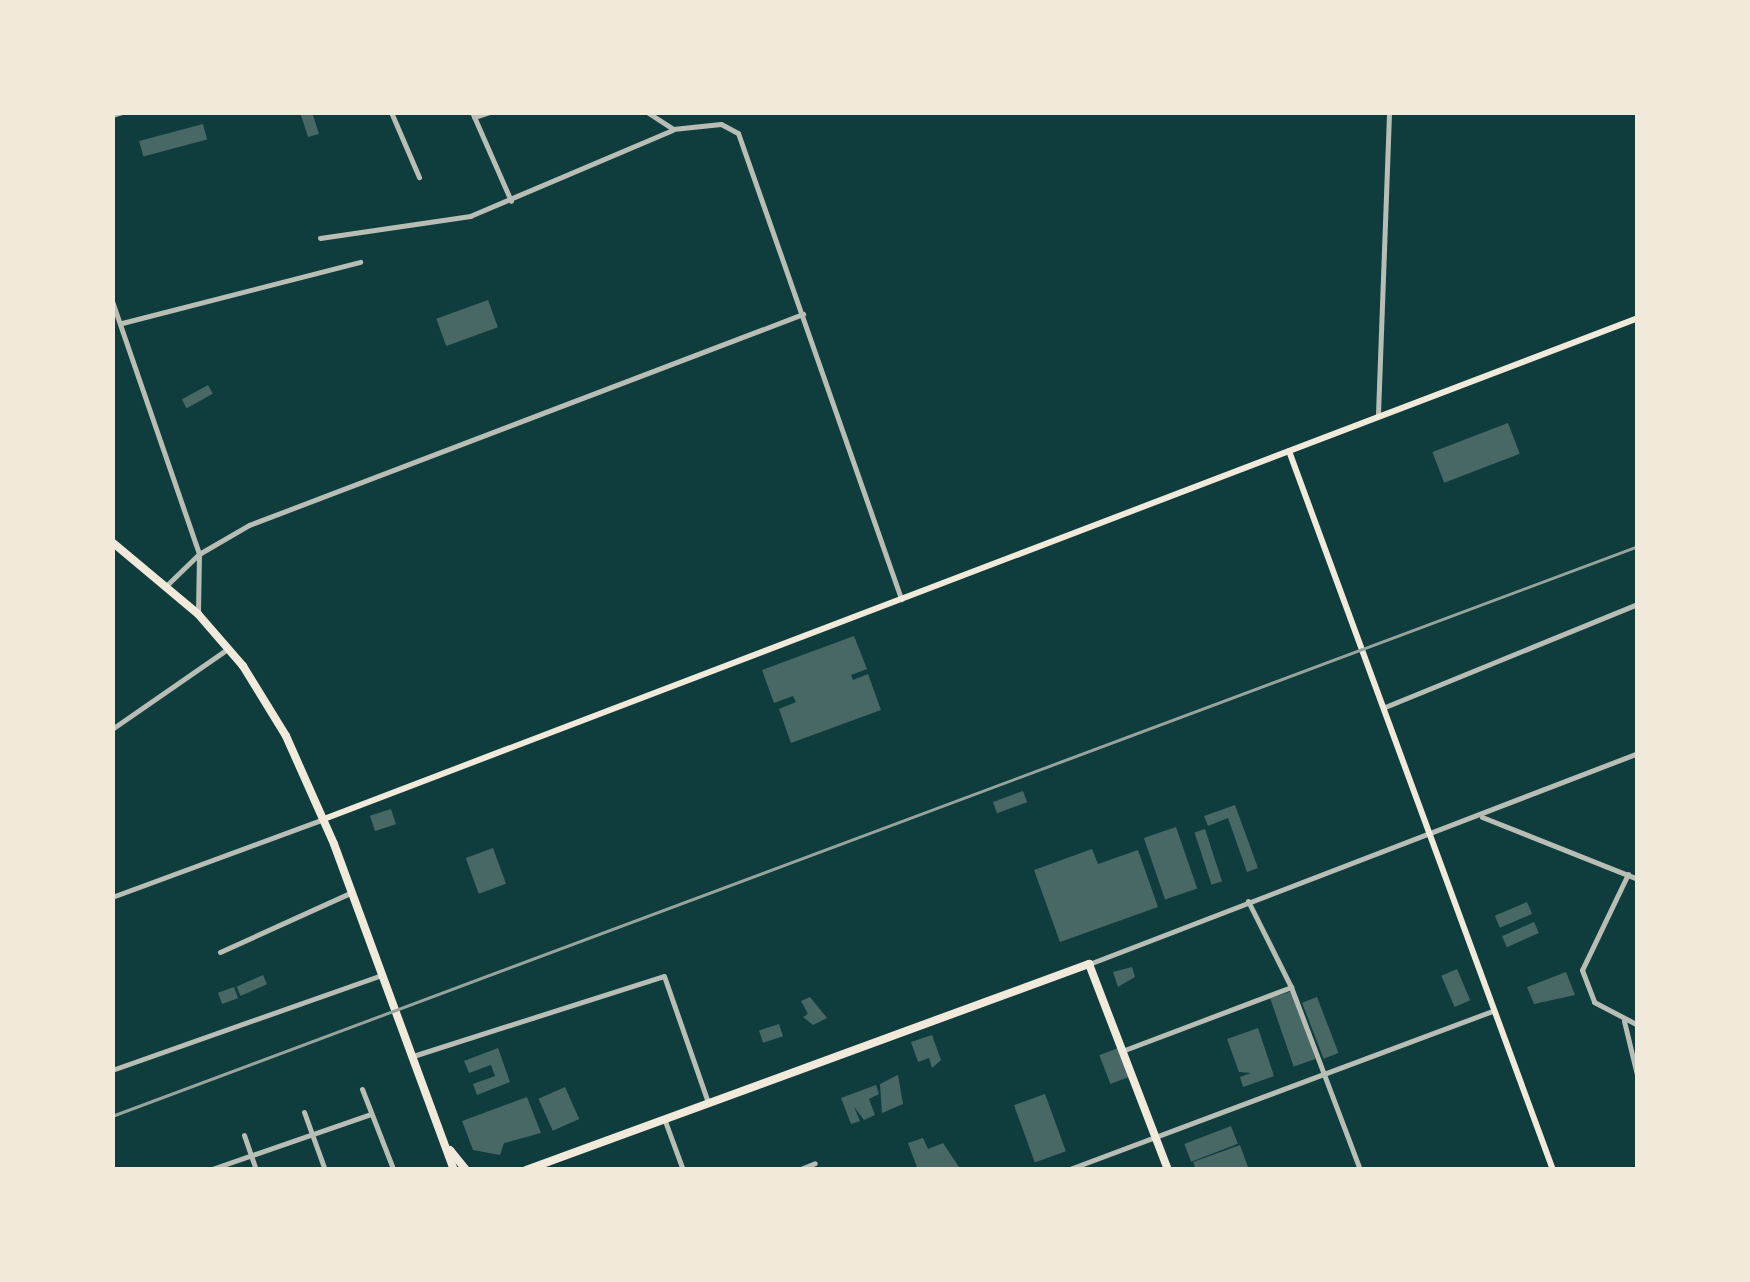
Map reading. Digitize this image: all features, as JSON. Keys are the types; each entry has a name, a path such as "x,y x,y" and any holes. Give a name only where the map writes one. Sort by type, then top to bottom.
{"highway":[{"path":"112,542 168,584 198,614 228,648 286,736 324,819 454,1170"},
{"path":"526,1170 555,1163 1089,964 1168,1170"},
{"path":"447,1146 466,1170"},
{"path":"544,1170 555,1163"}],"main road":[{"path":"324,819 1638,318"},
{"path":"1289,451 1553,1170"}],"street":[{"path":"112,115 122,112"},
{"path":"391,112 418,178"},
{"path":"489,112 473,115 511,202"},
{"path":"648,112 673,129"},
{"path":"1378,414 1388,112"},
{"path":"320,238 428,226 511,202 673,129 721,124 738,133 901,600"},
{"path":"122,323 360,262"},
{"path":"112,300 198,554 198,614"},
{"path":"168,584 198,554 249,524 396,465 803,314"},
{"path":"1385,707 1638,604"},
{"path":"112,729 228,648"},
{"path":"1089,964 1638,753"},
{"path":"1479,816 1638,879"},
{"path":"112,897 324,819"},
{"path":"1628,874 1582,962 1594,1002 1638,1025"},
{"path":"220,952 352,892"},
{"path":"1248,901 1291,987 1360,1170"},
{"path":"112,1070 382,974"},
{"path":"413,1056 664,976 710,1104"},
{"path":"1122,1050 1291,987"},
{"path":"1066,1170 1494,1010"},
{"path":"1622,1018 1638,1079"},
{"path":"362,1089 392,1166"},
{"path":"304,1112 325,1170"},
{"path":"210,1170 371,1114"},
{"path":"665,1121 684,1170"},
{"path":"244,1135 256,1170"},
{"path":"798,1170 814,1163"}],"building":[{"path":"300,112 312,112 319,134 308,137"},
{"path":"203,124 207,139 143,157 139,141"},
{"path":"488,300 498,327 446,346 436,319"},
{"path":"208,385 213,394 187,408 182,400"},
{"path":"1508,423 1520,454 1444,483 1432,452"},
{"path":"854,636 867,669 851,675 853,680 868,674 881,710 791,743 779,709 796,702 793,696 774,703 762,670"},
{"path":"1023,791 1027,802 997,813 993,802"},
{"path":"1235,805 1258,868 1247,872 1228,818 1208,826 1204,816"},
{"path":"391,809 396,824 375,831 370,816"},
{"path":"1176,827 1197,888 1165,900 1144,838"},
{"path":"1205,829 1222,881 1212,885 1195,832"},
{"path":"493,848 506,884 479,894 466,858"},
{"path":"1092,849 1098,864 1138,850 1158,907 1060,942 1034,870"},
{"path":"1527,902 1532,914 1500,928 1495,916"},
{"path":"1534,922 1539,933 1507,947 1502,936"},
{"path":"1132,967 1135,977 1118,987 1113,972"},
{"path":"1457,969 1470,1000 1455,1007 1441,976"},
{"path":"1566,972 1575,995 1534,1004 1527,987"},
{"path":"263,975 267,984 241,996 237,987"},
{"path":"234,987 238,998 222,1004 218,993"},
{"path":"1292,991 1315,1059 1294,1067 1270,998"},
{"path":"810,997 827,1018 813,1025 803,1017 808,1014 801,1001"},
{"path":"1317,997 1339,1053 1324,1059 1302,1003"},
{"path":"779,1024 783,1036 763,1043 759,1030"},
{"path":"1258,1028 1274,1076 1243,1087 1240,1077 1251,1073 1239,1072 1227,1039"},
{"path":"932,1035 941,1060 932,1068 929,1058 918,1062 911,1042"},
{"path":"498,1048 510,1082 477,1095 473,1084 495,1076 491,1065 469,1073 464,1061"},
{"path":"1118,1048 1129,1077 1110,1084 1099,1055"},
{"path":"898,1075 903,1104 882,1113 880,1084"},
{"path":"876,1085 879,1094 869,1099 875,1115 864,1120 854,1107 860,1121 851,1124 841,1098"},
{"path":"565,1087 579,1119 553,1131 539,1099"},
{"path":"1045,1094 1066,1151 1035,1163 1014,1105"},
{"path":"527,1097 541,1133 504,1143 500,1155 473,1150 462,1121"},
{"path":"1231,1126 1238,1144 1191,1162 1184,1144"},
{"path":"923,1138 928,1149 943,1143 961,1170 918,1170 908,1143"},
{"path":"1240,1145 1249,1170 1196,1170 1193,1162"}],"railway":[{"path":"112,1116 1638,546"}]}
